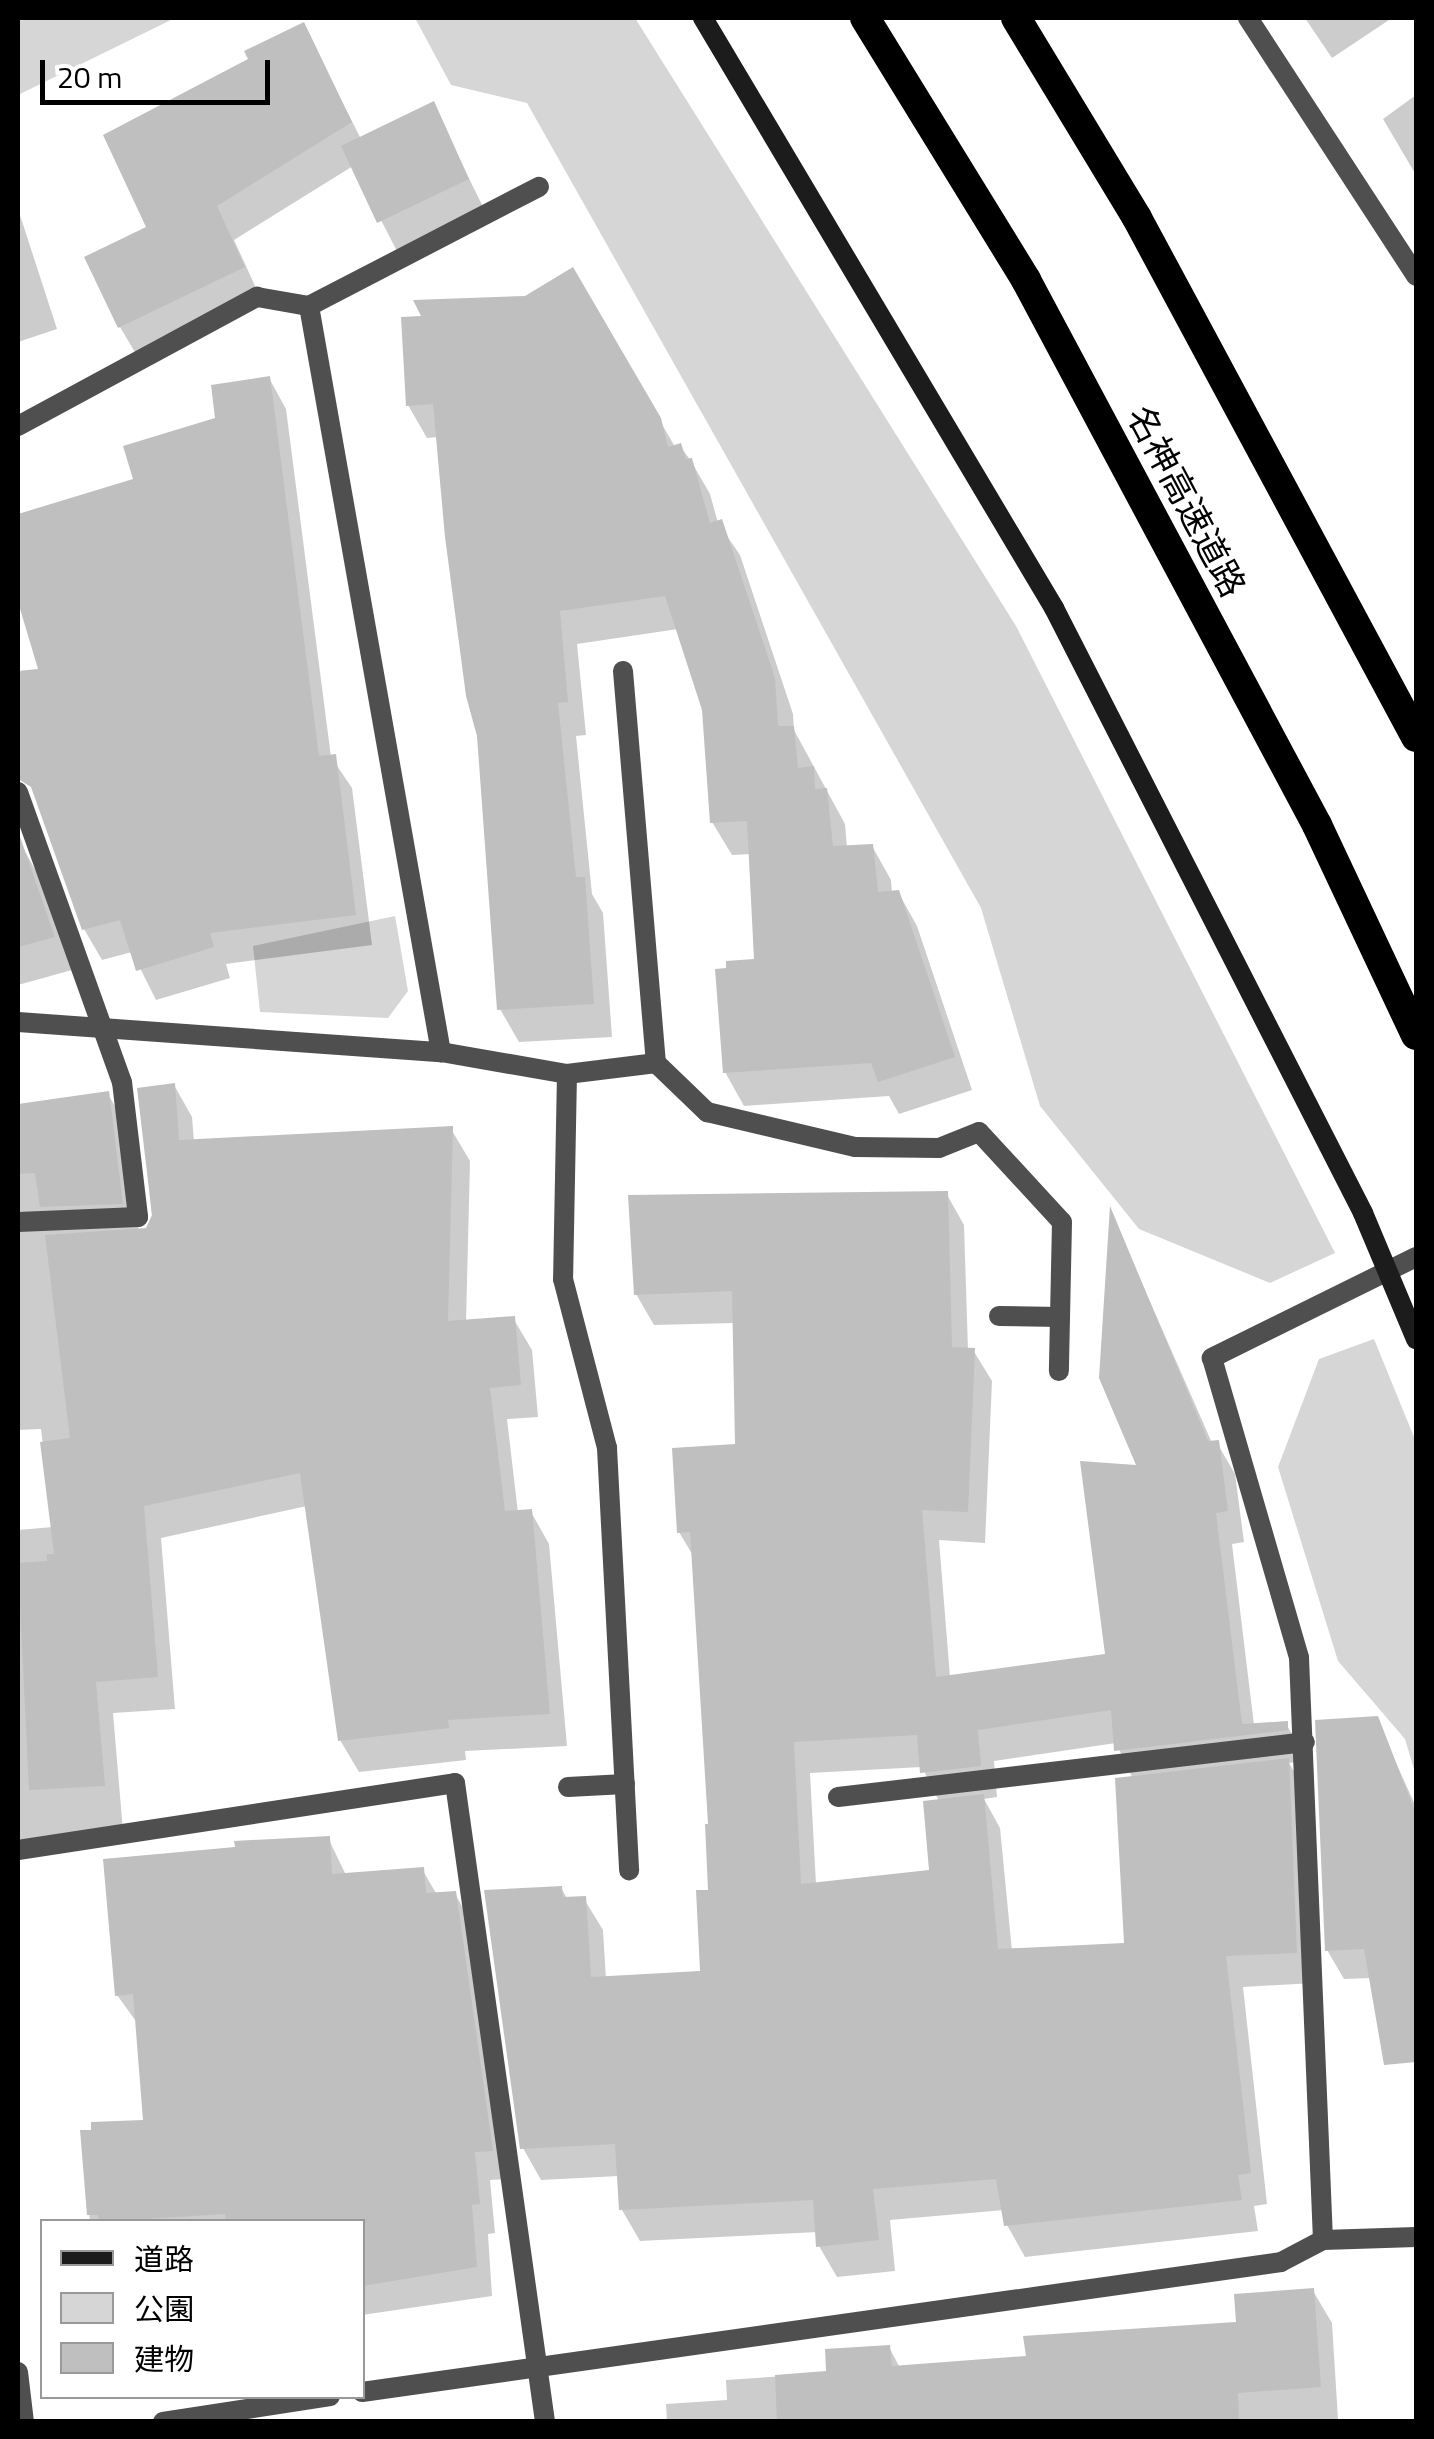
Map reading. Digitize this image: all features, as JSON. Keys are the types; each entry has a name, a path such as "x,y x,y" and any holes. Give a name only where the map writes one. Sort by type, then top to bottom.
{"highway":[{"name":"名神高速道路","path":"865,18 1036,298 1317,825 1416,1035"},
{"path":"1016,18 1137,218 1416,737"}],"street":[{"path":"703,18 1054,608 1363,1214 1416,1338"},
{"path":"1248,18 1416,276"},
{"path":"18,426 257,297 308,306 538,187"},
{"path":"308,306 441,1052"},
{"path":"623,671 656,1063 707,1112 854,1147 939,1148 979,1132 1062,1222 1059,1370"},
{"path":"18,792 122,1082 138,1218 18,1222"},
{"path":"18,1022 441,1052 567,1074 656,1063"},
{"path":"567,1074 562,1278 607,1448 629,1870"},
{"path":"1323,2240 1299,1658 1212,1358 1416,1256"},
{"path":"999,1316 1060,1317"},
{"path":"838,1798 1305,1742"},
{"path":"18,1850 455,1783 545,2422"},
{"path":"568,1787 625,1784"},
{"path":"365,2392 1281,2262 1323,2240 1416,2237"},
{"path":"18,2372 24,2422"},
{"path":"163,2422 311,2399"}],"green space":[{"path":"18,18 175,18 18,95"},
{"path":"415,18 635,18 1016,626 1335,1253 1270,1283 1139,1229 1040,1106 981,908 527,103 451,85"},
{"path":"395,916 408,991 388,1018 260,1012 253,946"},
{"path":"1374,1339 1416,1442 1416,1776 1405,1739 1338,1661 1278,1467 1319,1359"}],"building":[{"path":"304,22 352,122 217,206 245,267 118,328 84,257 146,227 103,135 248,59 244,51"},
{"path":"434,101 469,179 377,223 341,146"},
{"path":"573,267 661,418 668,447 681,443 686,459 692,458 710,523 722,519 775,678 778,726 794,726 798,768 814,766 815,789 827,788 833,846 873,844 878,892 899,890 955,1057 878,1082 871,1063 723,1073 715,969 726,968 726,961 754,959 747,821 710,823 702,710 665,596 560,611 568,702 558,703 576,877 585,877 594,1004 497,1010 477,736 466,696 445,537 433,404 406,406 401,317 421,316 413,300 525,296"},
{"path":"270,376 319,756 336,754 356,915 210,933 214,947 136,971 120,920 82,930 31,787 18,779 18,671 38,669 18,602 18,514 133,479 123,446 215,418 211,385"},
{"path":"18,831 55,937 18,947"},
{"path":"175,1083 179,1140 453,1126 448,1321 515,1316 521,1385 490,1388 505,1511 532,1509 550,1714 448,1720 449,1728 338,1741 300,1473 144,1506 158,1677 96,1682 105,1786 29,1790 18,1563 47,1561 47,1554 54,1554 40,1442 70,1438 45,1235 146,1228 152,1215 137,1088"},
{"path":"109,1091 123,1204 40,1207 35,1173 18,1174 18,1104"},
{"path":"948,1191 952,1347 975,1348 968,1512 922,1510 936,1677 1105,1654 1080,1461 1136,1465 1099,1378 1110,1206 1208,1441 1219,1440 1228,1511 1216,1513 1242,1724 1288,1721 1288,1730 1114,1751 1111,1710 978,1730 981,1766 920,1773 917,1735 794,1742 801,1884 929,1870 923,1801 984,1794 998,1949 1124,1943 1115,1778 1289,1758 1297,1953 1226,1956 1251,2173 1238,2175 1242,2200 1004,2226 996,2179 873,2189 879,2240 816,2247 813,2200 619,2210 615,2144 520,2149 484,1890 562,1886 563,1897 586,1896 591,1977 700,1971 696,1890 708,1890 708,1824 690,1532 677,1533 672,1448 735,1444 732,1291 634,1295 628,1195"},
{"path":"1378,1716 1416,1814 1416,2062 1384,2065 1364,1949 1325,1951 1315,1720"},
{"path":"330,1836 332,1874 424,1867 426,1893 456,1891 493,2151 475,2152 480,2204 472,2205 477,2267 365,2286 365,2219 226,2219 225,2214 99,2219 98,2215 87,2215 80,2130 91,2130 91,2122 143,2120 133,1994 115,1996 103,1859 235,1847 234,1841"},
{"path":"1314,2288 1321,2387 1238,2393 1239,2422 777,2422 775,2375 826,2371 825,2349 890,2345 892,2366 1026,2356 1023,2336 1236,2322 1234,2294"}]}
